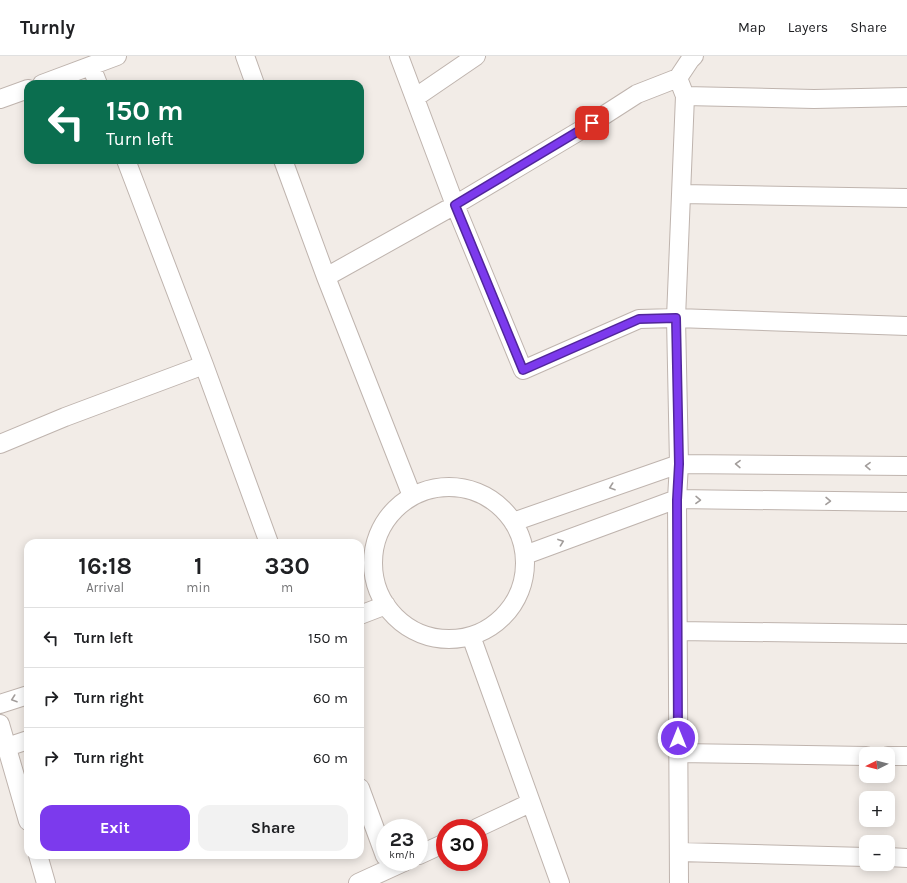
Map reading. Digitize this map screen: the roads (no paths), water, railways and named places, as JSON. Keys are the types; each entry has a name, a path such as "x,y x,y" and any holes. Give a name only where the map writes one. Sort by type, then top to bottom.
{"street":[{"path":"53,80 117,56"},
{"path":"246,56 254,80"},
{"path":"399,56 416,97 455,205 523,370 639,319 676,318 907,326"},
{"path":"416,97 476,56"},
{"path":"326,277 455,205 581,130 637,94 678,78 694,56"},
{"path":"91,66 96,80"},
{"path":"678,78 685,96 676,318 679,464 677,500 679,883"},
{"path":"0,99 24,90"},
{"path":"685,96 814,99 907,98"},
{"path":"128,164 204,365 268,539"},
{"path":"284,164 326,277 412,496"},
{"path":"682,194 907,198"},
{"path":"0,444 65,417 204,365"},
{"path":"513,522 679,464 907,466"},
{"path":"439,487 467,489 481,493 493,501 513,522 523,544 525,556 523,582 512,606 494,624 471,636 443,639 416,632 405,625 386,605 375,579 367,568 383,525 400,504 412,496 439,487"},
{"path":"525,556 677,500 907,502"},
{"path":"364,613 386,605"},
{"path":"678,631 907,634"},
{"path":"471,636 560,883"},
{"path":"0,704 24,696"},
{"path":"0,724 24,807"},
{"path":"7,747 24,741"},
{"path":"678,753 859,756"},
{"path":"895,756 907,756"},
{"path":"364,798 376,827"},
{"path":"488,823 530,803"},
{"path":"679,852 859,857"},
{"path":"895,857 907,858"},
{"path":"39,859 46,883"},
{"path":"358,883 382,871"}]}
